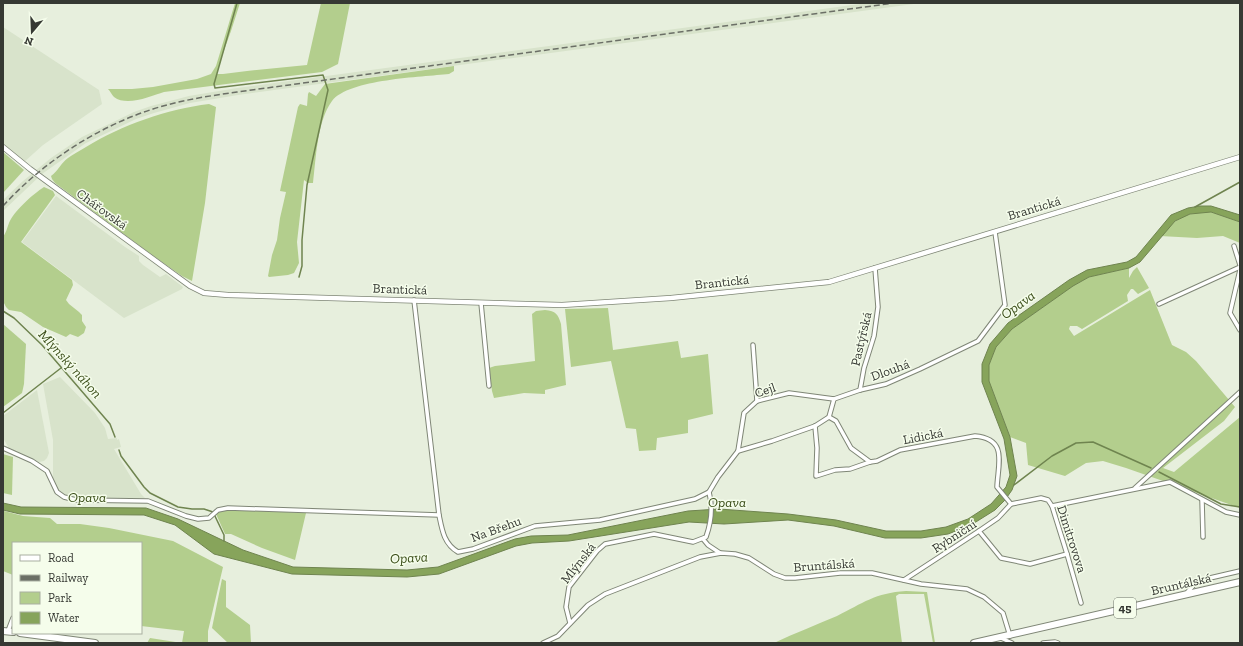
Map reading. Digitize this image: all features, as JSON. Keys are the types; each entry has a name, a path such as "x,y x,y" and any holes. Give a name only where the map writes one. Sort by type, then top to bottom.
{"main road":[{"name":"Bruntálská","path":"974,643 1010,636 1240,582"},
{"path":"28,634 95,643"}],"street":[{"name":"Chářovská","path":"3,147 30,169 190,286"},
{"name":"Brantická","path":"190,286 204,293 228,295 562,305 671,298 830,282 1240,157"},
{"name":"Dlouhá","path":"834,399 860,390 886,384 978,341 1005,305 995,232"},
{"path":"1234,246 1240,267 1230,313 1240,330"},
{"path":"1160,304 1240,267"},
{"name":"Pastýřská","path":"860,390 864,368 874,336 878,307 875,268"},
{"path":"3,448 32,461 47,471 54,488 64,497 76,500 148,501 186,516 198,519 205,519 212,516 218,510 228,508 439,515 414,300"},
{"path":"481,303 489,386"},
{"path":"753,345 756,401"},
{"path":"1134,489 1240,392"},
{"name":"Cejl","path":"738,451 744,413 756,401 789,393 834,399"},
{"path":"721,553 708,545 703,538 706,537 710,527 712,502 709,492 718,477 738,451 815,426 829,418 834,399"},
{"path":"829,418 836,421 850,448 870,462"},
{"path":"815,426 817,448 816,476 835,470 850,469 870,462"},
{"name":"Lidická","path":"870,462 876,461 900,450 975,436 984,437 992,440 999,449 997,487 1009,502"},
{"path":"1052,506 1170,482 1226,512 1240,515"},
{"name":"Na Břehu","path":"439,515 443,536 451,547 458,552 473,549 535,526 600,520 695,499 709,492"},
{"name":"Dimitrovova","path":"1009,502 1041,498 1048,500 1052,506 1081,603"},
{"path":"1202,500 1203,537"},
{"name":"Rybniční","path":"904,580 998,518 1009,502"},
{"path":"979,531 1001,558 1030,564 1067,554"},
{"name":"Mlýnská","path":"570,623 566,608 569,587 597,551 605,544 654,534 693,542 703,538"},
{"name":"Bruntálská","path":"543,643 548,642 558,636 588,605 605,594 700,557 721,553 734,554 749,558 774,574 785,578 840,573 872,573 904,580 967,589 984,597 1003,613 1010,636"},
{"path":"1186,594 1197,581 1240,570"},
{"path":"8,631 12,621"},
{"path":"1001,638 1012,643"},
{"path":"1043,643 1058,643"}],"shaded area":[{"path":"867,3 921,3 238,95 190,103 136,119 86,143 42,174 3,211 3,200 23,181 51,158 82,137 134,112 189,96 237,88"},
{"path":"3,27 99,90 102,104 43,145 24,162 3,144"},
{"path":"56,196 139,256 139,261 143,265 160,277 166,274 183,287 182,289 124,318 22,242"},
{"path":"60,377 95,413 105,428 108,439 119,439 121,447 114,449 141,494 145,498 78,499 64,496 57,488 53,482 53,440 43,384"},
{"path":"37,390 49,453 44,461 39,462 10,450 3,438 3,416"}],"green space":[{"path":"235,3 240,3 217,74 307,65 321,3 350,3 338,64 322,72 164,92 132,101 119,100 114,97 108,89 153,87 197,79 211,74 216,66"},
{"path":"454,66 454,71 449,74 387,80 354,88 341,94 332,101 327,109 320,129 313,183 308,183 304,180 297,242 299,263 294,273 269,277 272,255 277,240 286,192 280,191 298,107 300,104 307,106 309,92 316,96 325,84"},
{"path":"209,104 216,107 205,203 192,281 182,276 152,255 55,183 51,176 63,162 70,157 114,132 161,114 193,106"},
{"path":"3,152 24,170 3,193"},
{"path":"44,187 53,191 55,195 21,242 72,280 73,285 66,300 82,315 82,321 86,327 84,333 78,337 70,334 66,337 43,327 21,312 9,310 3,301 3,237 11,218 19,208 29,198"},
{"path":"1201,212 1211,212 1240,222 1240,243 1223,236 1197,238 1160,236 1169,226 1182,217"},
{"path":"1137,267 1149,288 1138,294 1131,289 1127,295 1128,301 1082,329 1077,326 1070,326 1069,329 1074,336 1150,290 1172,345 1186,352 1196,361 1235,407 1224,421 1163,468 1174,472 1240,417 1240,508 1103,461 1086,463 1065,476 1028,465 1026,443 1010,437 989,381 989,365 996,347 1012,329 1073,286 1089,277 1129,268 1129,278"},
{"path":"608,308 613,350 678,341 681,358 708,354 713,414 688,420 688,433 657,438 656,450 639,451 636,429 626,428 611,361 571,367 565,309"},
{"path":"536,311 552,311 556,314 561,324 566,385 545,390 545,394 524,393 494,398 489,368 535,361 532,314"},
{"path":"3,324 26,344 24,384 22,393 3,407"},
{"path":"3,454 13,457 12,495 3,493"},
{"path":"227,509 306,513 295,560 262,548 231,534 225,534 216,514 219,511"},
{"path":"4,511 23,516 50,518 57,524 80,524 109,528 173,541 223,567 208,631 208,643 182,643 184,631 142,626 142,542 12,542 12,575 3,571"},
{"path":"222,579 226,581 226,607 250,625 251,643 228,643 212,628"},
{"path":"906,591 927,592 935,643 933,643 924,594 899,594 896,596 902,643 774,643 837,616 877,596"},
{"path":"150,638 182,643 147,643"}],"water":[{"path":"1211,206 1240,215 1240,222 1211,212 1190,214 1175,221 1140,262 1129,268 1089,277 1073,286 1012,329 996,347 989,365 989,381 1010,437 1017,476 1012,490 995,510 971,525 948,534 921,538 885,538 834,526 788,520 724,524 689,522 569,541 532,543 516,546 439,574 407,577 292,574 214,554 175,525 144,515 20,514 3,510 3,503 21,507 146,508 178,519 243,550 293,567 407,570 438,567 515,539 531,536 568,535 688,511 719,509 788,514 836,520 886,531 921,531 946,527 968,519 991,504 1006,487 1010,475 1004,439 982,382 982,364 990,344 1008,323 1069,280 1087,270 1127,262 1136,257 1171,215 1188,208"}],"waterway":[{"path":"237,3 214,84 215,88 323,75 328,90 307,185 302,240 302,266 299,277"},
{"path":"1195,207 1240,182"},
{"name":"Mlýnský náhon","path":"3,311 14,318 42,345 110,424 115,437"},
{"path":"3,413 61,368"},
{"path":"1014,485 1052,456 1076,443 1093,442 1151,468"},
{"name":"Mlýnský náhon","path":"119,450 121,456 150,493 178,507 204,509 213,512 224,535 224,541"},
{"path":"1159,472 1221,504 1240,507"}],"railway":[{"path":"3,206 35,175 53,161 91,136 132,117 174,103 237,92 894,3"}],"water label":[{"name":"Opava","path":"1018,305"},
{"name":"Opava","path":"87,497"},
{"name":"Opava","path":"727,502"},
{"name":"Opava","path":"409,558"}]}
